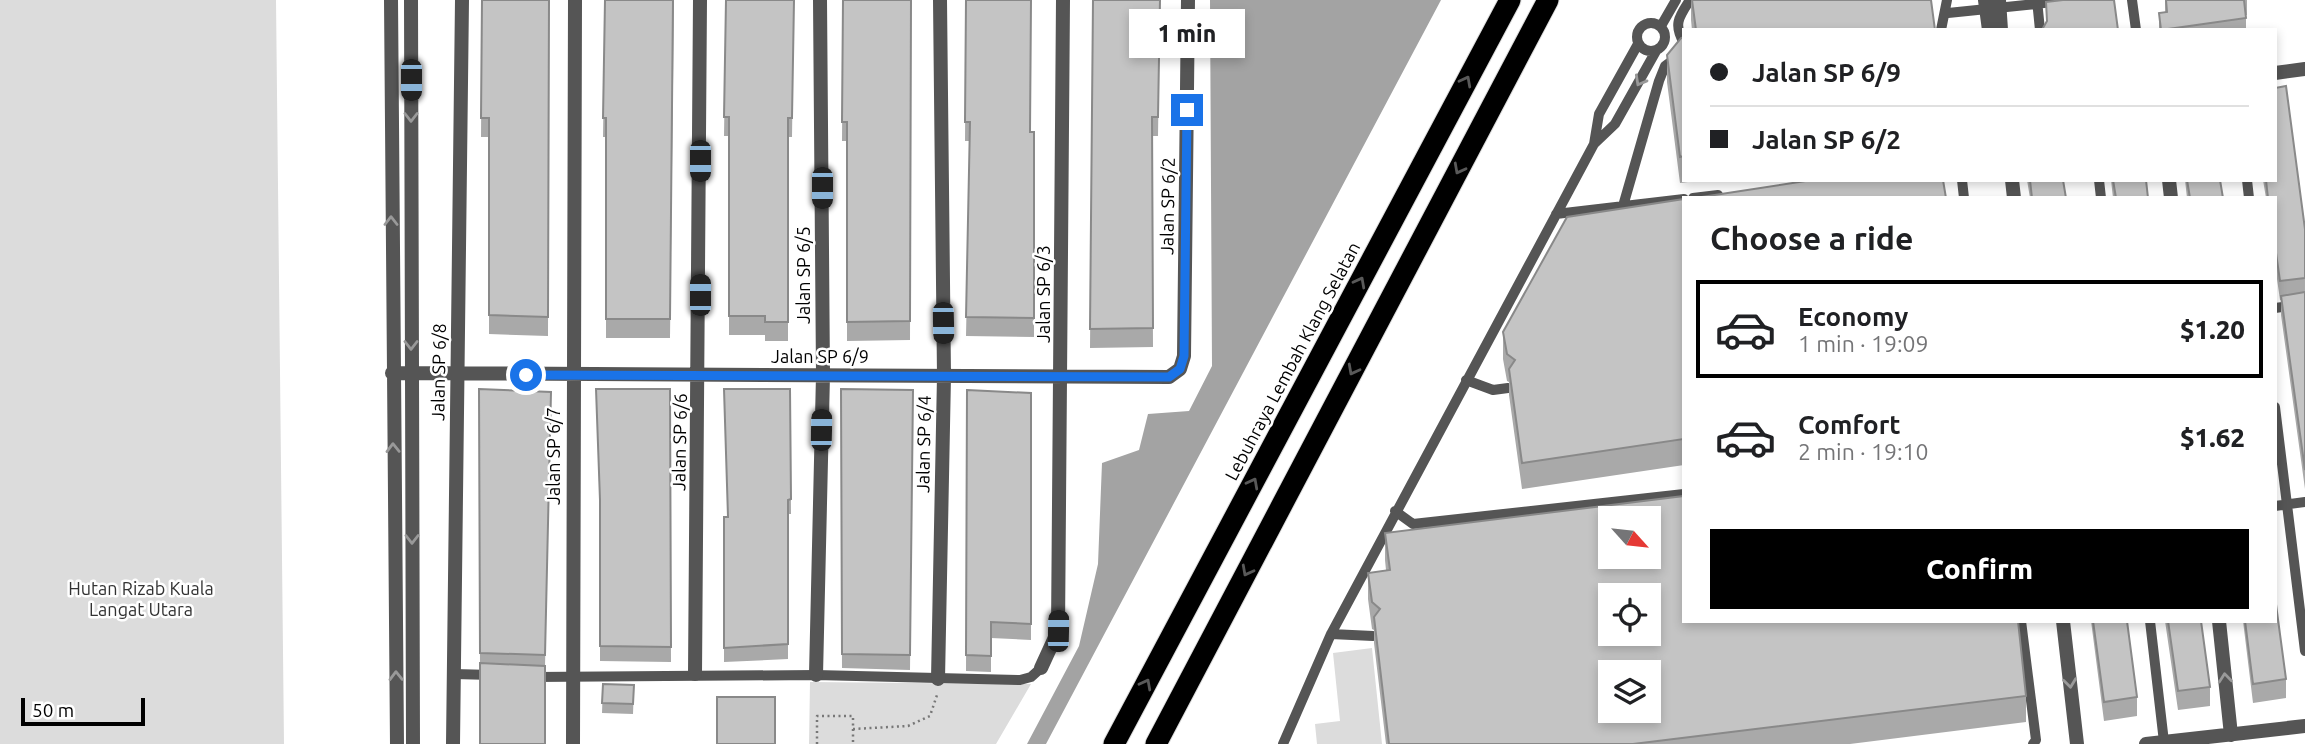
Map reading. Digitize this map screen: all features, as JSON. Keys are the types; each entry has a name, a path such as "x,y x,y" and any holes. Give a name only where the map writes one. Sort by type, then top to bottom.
{"highway":[{"name":"Lebuhraya Lembah Klang Selatan","path":"1114,744 1510,0"},
{"path":"1156,744 1548,0"}],"street":[{"path":"391,0 397,744"},
{"path":"411,0 413,744"},
{"name":"Jalan SP 6/8","path":"453,744 462,0"},
{"name":"Jalan SP 6/7","path":"573,744 575,0"},
{"name":"Jalan SP 6/6","path":"695,674 700,0"},
{"name":"Jalan SP 6/5","path":"816,675 823,375 820,0"},
{"name":"Jalan SP 6/4","path":"938,679 944,376 940,0"},
{"name":"Jalan SP 6/3","path":"1041,668 1058,631 1063,0"},
{"name":"Jalan SP 6/2","path":"1180,369 1184,356 1188,0"},
{"path":"1989,28 1993,4"},
{"path":"1993,4 2000,28"},
{"path":"2277,73 2305,69"},
{"name":"Jalan SP 6/9","path":"392,373 1169,377 1180,369"},
{"path":"2063,623 2077,744"},
{"path":"2218,623 2231,735"},
{"path":"2146,744 2305,726"}],"lane":[{"path":"1661,26 1676,0"},
{"path":"1682,40 1677,31 1677,20 1690,0"},
{"path":"1947,0 1949,28"},
{"path":"1941,28 1947,0"},
{"path":"1948,13 1993,4 2074,0"},
{"path":"2132,0 2136,28"},
{"path":"2037,2 2040,28"},
{"path":"1594,144 1599,114 1638,44 1637,35 1642,26 1651,23 1661,26"},
{"path":"1283,744 1331,634 1594,144 1615,124 1656,51 1663,46 1666,38 1661,26"},
{"path":"1638,44 1646,51 1656,51"},
{"path":"1623,206 1659,81 1665,66 1682,53"},
{"path":"1709,196 1732,193"},
{"path":"1556,214 1682,199"},
{"path":"2277,308 2305,304"},
{"path":"1466,380 1493,390 1508,388"},
{"path":"2277,423 2305,651"},
{"path":"1395,511 1413,524 1682,494"},
{"path":"2277,506 2305,502"},
{"path":"2021,623 2036,740 2033,744"},
{"path":"2150,623 2164,742"},
{"path":"1331,634 1373,636"},
{"path":"520,676 572,678 695,674 1020,680 1031,677 1041,668"},
{"path":"454,674 507,676"}],"path":[{"path":"853,730 908,726 930,716 937,696 938,679"},
{"path":"817,744 817,716 853,716 853,744"}],"green space":[{"name":"Hutan Rizab Kuala Langat Utara","path":"0,0 276,0 284,744 0,744"},
{"path":"1372,648 1382,744 1317,744 1315,724 1340,721 1333,653"},
{"path":"810,682 1031,684 996,744 809,744"}],"shaded area":[{"path":"1210,0 1441,0 1046,744 1027,744 1079,646 1098,564 1102,463 1139,450 1148,414 1189,411 1212,366"}],"building":[{"path":"482,0 549,0 548,317 489,315 489,118 481,118"},
{"path":"605,0 673,0 670,319 606,319 606,118 603,118"},
{"path":"726,0 794,0 792,118 788,118 788,322 765,322 765,316 729,316 729,117 724,117"},
{"path":"843,0 911,0 910,321 847,322 847,122 842,122"},
{"path":"966,0 1031,0 1030,132 1034,132 1034,318 966,317 970,122 965,122"},
{"path":"1093,0 1160,0 1158,117 1152,117 1153,328 1090,329"},
{"path":"1692,0 1931,0 1935,28 1696,28"},
{"path":"2114,0 2118,28 2043,28 2047,21 2046,2"},
{"path":"2166,0 2244,0 2246,18 2161,28 2159,13 2167,12"},
{"path":"1681,38 1682,156 1680,157 1667,55"},
{"path":"2286,86 2305,229 2305,278 2280,281 2277,260 2277,196 2268,196 2266,182 2277,182 2277,88"},
{"path":"1799,182 1943,182 1946,196 1708,196"},
{"path":"2030,182 2063,182 2066,196 2032,196"},
{"path":"2113,182 2146,182 2148,196 2116,196"},
{"path":"2187,182 2220,182 2223,196 2190,196"},
{"path":"1682,199 1682,439 1522,463 1509,369 1515,360 1507,354 1503,332 1567,217"},
{"path":"2305,292 2305,470 2281,296"},
{"path":"479,389 551,392 545,655 480,653"},
{"path":"596,389 670,389 671,647 600,646 600,500"},
{"path":"724,389 790,389 788,644 724,648 724,517 728,517"},
{"path":"841,389 913,390 910,655 842,654"},
{"path":"967,390 1031,393 1031,624 991,622 991,656 966,655"},
{"path":"1682,496 1682,623 2018,623 2026,696 1633,744 1389,744 1374,617 1380,609 1372,602 1368,573 1390,570 1385,533 1598,507 1598,569 1661,569 1661,506 1603,506"},
{"path":"2277,612 2286,679 2253,684 2245,623 2277,623"},
{"path":"2093,623 2127,623 2137,697 2104,702"},
{"path":"2168,623 2201,623 2210,687 2178,691"},
{"path":"480,663 545,666 545,744 480,744"},
{"path":"603,684 634,685 633,704 602,703"},
{"path":"717,697 775,697 775,744 717,744"}],"route":[{"path":"526,375 1169,377 1180,369 1184,356 1187,110"}]}
